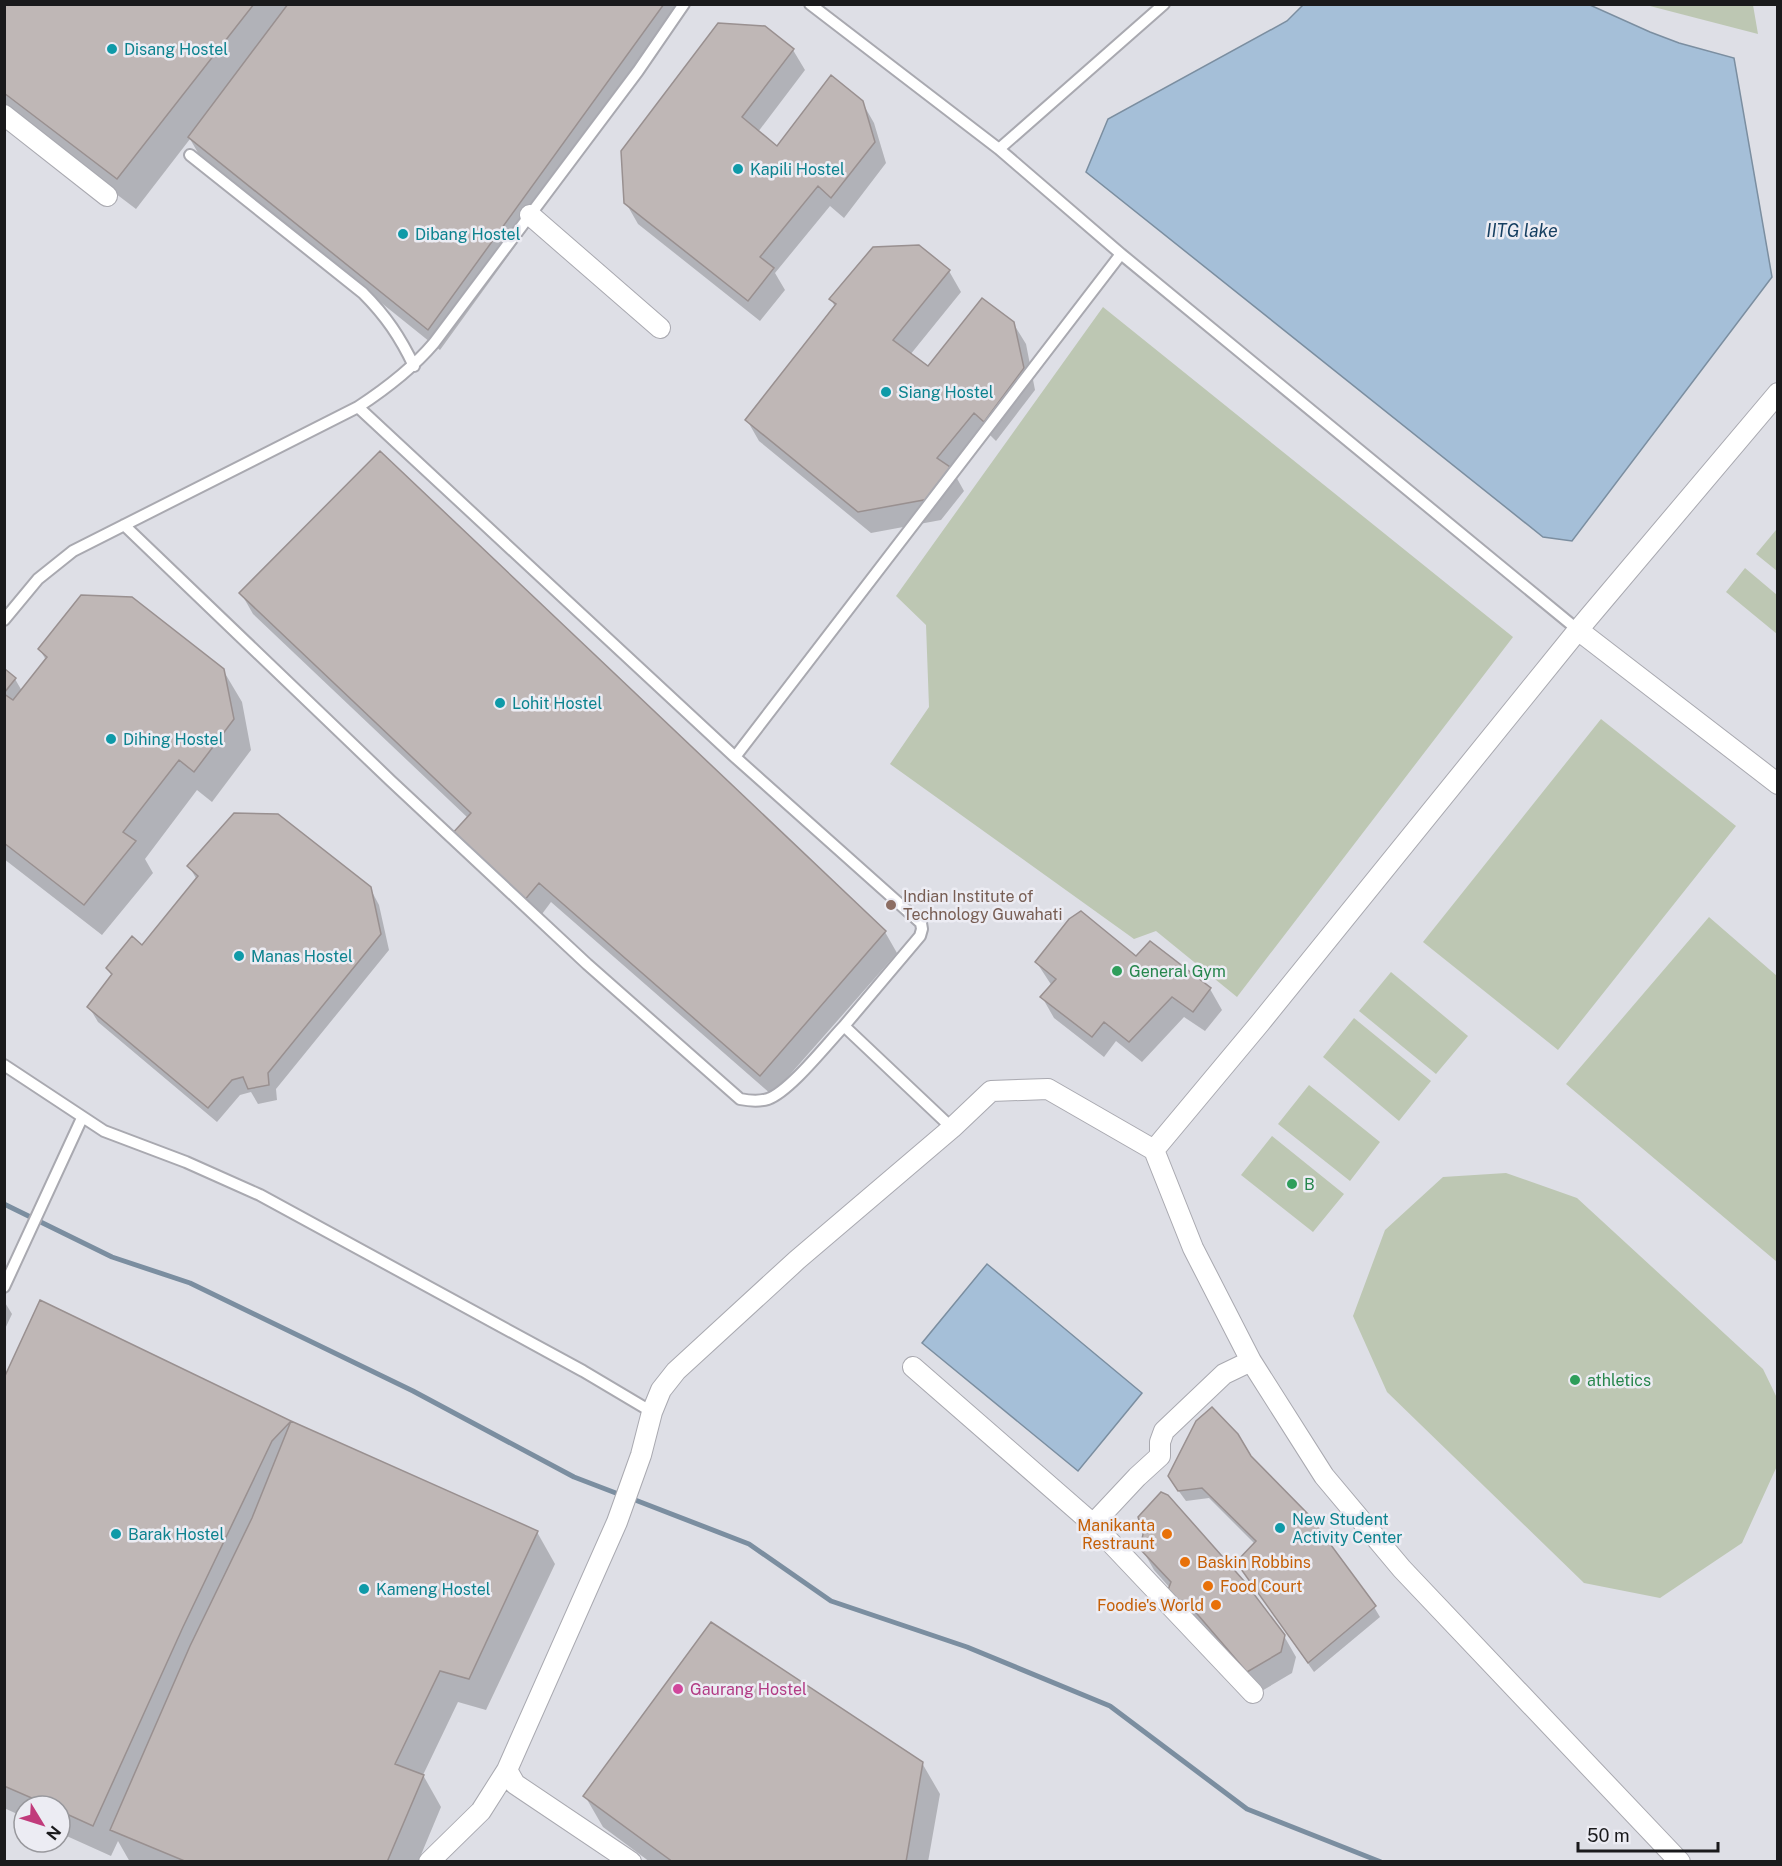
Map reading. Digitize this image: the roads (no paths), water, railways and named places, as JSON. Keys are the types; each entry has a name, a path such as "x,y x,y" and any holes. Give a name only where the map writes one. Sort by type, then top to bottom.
{"street":[{"path":"4,115 107,196"},
{"path":"530,215 660,328"},
{"path":"1154,1150 1260,1023 1578,630 1778,393"},
{"path":"1578,630 1778,784"},
{"path":"429,1862 481,1811 507,1770 617,1522 661,1390 676,1371 797,1260 991,1091 1048,1089 1154,1150 1193,1248 1251,1361 1324,1476 1402,1569 1680,1862"},
{"path":"1093,1524 1160,1456 1160,1442 1164,1431 1224,1374 1251,1361"},
{"path":"913,1367 1093,1524 1253,1693"},
{"path":"507,1770 515,1784 631,1862"}],"lane":[{"path":"4,620 39,579 73,551 358,407 414,366 434,343 638,71 684,4"},
{"path":"810,4 999,148 1121,254 1578,630"},
{"path":"999,148 1164,4"},
{"path":"190,155 363,292 398,333 414,366"},
{"path":"735,757 1121,254"},
{"path":"124,525 382,773 536,916 740,1099 756,1102 770,1098 784,1090 844,1026 920,936 921,923 735,757 358,407"},
{"path":"844,1026 951,1128"},
{"path":"4,1065 104,1131 226,1178 260,1195 583,1371 652,1412"},
{"path":"4,1287 82,1118"}],"water":[{"name":"IITG lake","path":"1303,5 1590,5 1679,43 1734,58 1772,277 1572,541 1543,537 1086,172 1108,119 1287,21"},
{"path":"987,1264 1142,1393 1078,1471 922,1343"}],"waterway":[{"path":"4,1204 112,1257 190,1283 413,1391 574,1477 621,1495"},
{"path":"630,1498 749,1544 831,1601 967,1647 1110,1706 1247,1809 1381,1862"}],"place":[{"name":"Disang Hostel","path":"112,49"},
{"name":"Kapili Hostel","path":"738,169"},
{"name":"Dibang Hostel","path":"403,234"},
{"name":"Siang Hostel","path":"886,392"},
{"name":"Lohit Hostel","path":"500,703"},
{"name":"Dihing Hostel","path":"111,739"},
{"name":"Indian Institute of Technology Guwahati","path":"891,905"},
{"name":"Manas Hostel","path":"239,956"},
{"name":"General Gym","path":"1117,971"},
{"name":"B","path":"1292,1184"},
{"name":"athletics","path":"1575,1380"},
{"name":"New Student Activity Center","path":"1280,1528"},
{"name":"Barak Hostel","path":"116,1534"},
{"name":"Manikanta Restraunt","path":"1167,1534"},
{"name":"Baskin Robbins","path":"1185,1562"},
{"name":"Food Court","path":"1208,1586"},
{"name":"Kameng Hostel","path":"364,1589"},
{"name":"Foodie's World","path":"1216,1605"},
{"name":"Gaurang Hostel","path":"678,1689"}]}
